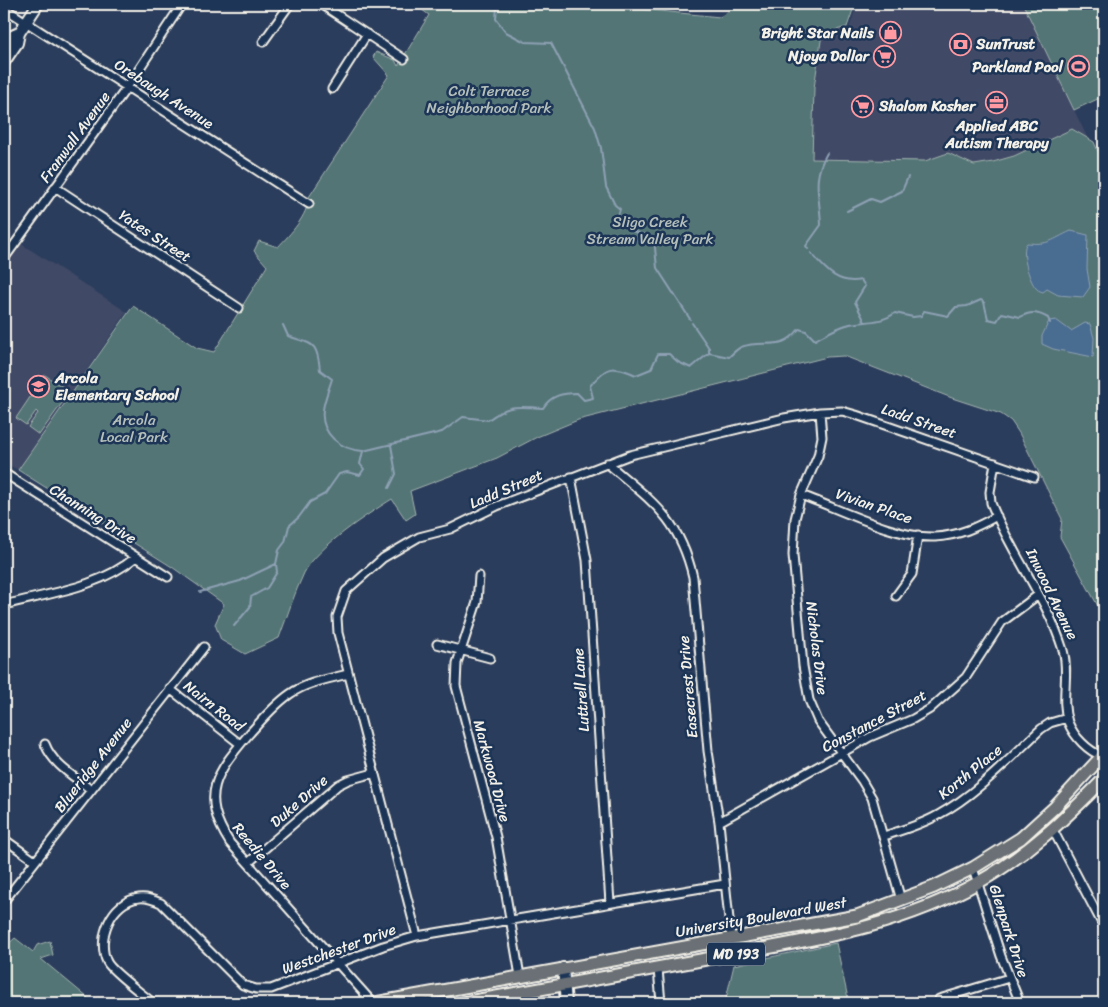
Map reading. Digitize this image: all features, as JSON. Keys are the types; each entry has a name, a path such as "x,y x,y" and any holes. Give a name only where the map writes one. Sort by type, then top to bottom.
{"main road":[{"name":"University Boulevard West","path":"374,1003 857,916 901,900 974,868 1021,838 1055,807 1104,756"},
{"name":"University Boulevard West","path":"463,1003 836,936 914,913 979,882 1008,864 1052,830 1104,779"}],"street":[{"path":"4,62 17,43 19,33 38,4"},
{"name":"Franwall Avenue","path":"4,259 128,86 182,4"},
{"path":"263,42 290,4"},
{"path":"321,4 404,59"},
{"name":"Orebaugh Avenue","path":"4,8 309,204"},
{"path":"4,48 12,36 19,33"},
{"path":"332,89 367,34"},
{"name":"Yates Street","path":"55,187 239,308"},
{"name":"Ladd Street","path":"417,936 338,633 337,616 346,591 358,577 383,558 419,538 450,529 497,506 607,463 658,447 820,412 842,412 856,415 1034,478"},
{"name":"Nicholas Drive","path":"820,412 822,437 818,456 801,495 795,519 793,555 803,666 809,700 818,721 872,798 901,900"},
{"name":"Easecrest Drive","path":"607,463 661,510 674,526 688,555 693,577 708,751 719,822 730,939"},
{"name":"Inwood Avenue","path":"995,463 990,492 991,503 1056,631 1064,653 1067,718 1082,743 1093,753 1104,756"},
{"name":"Channing Drive","path":"4,473 168,578"},
{"name":"Luttrell Lane","path":"571,477 587,560 610,903"},
{"name":"Vivian Place","path":"801,495 893,530 935,537 961,532 996,516"},
{"path":"896,596 912,574 918,535"},
{"path":"4,605 97,581 120,570 136,557"},
{"name":"Markwood Drive","path":"479,576 477,602 457,663 456,686 496,837 520,976"},
{"name":"Constance Street","path":"719,822 870,736 913,719 950,693 966,677 1002,622 1038,595"},
{"path":"437,644 490,658"},
{"name":"Blueridge Avenue","path":"4,902 204,647"},
{"name":"Reedie Drive","path":"348,674 311,684 291,693 268,712 224,764 216,781 213,802 219,825 230,843 337,965 374,1003"},
{"name":"Nairn Road","path":"170,689 240,744"},
{"name":"Korth Place","path":"884,836 921,824 940,815 976,789 1041,729 1050,723 1067,718"},
{"path":"45,744 49,754 58,764 91,790"},
{"name":"Duke Drive","path":"248,863 338,785 374,772"},
{"path":"1052,830 1104,927"},
{"path":"4,839 35,861"},
{"name":"Glenpark Drive","path":"974,868 1009,978 1020,1003"},
{"name":"Westchester Drive","path":"153,1003 110,966 102,941 103,932 116,911 137,898 150,898 161,903 243,985 256,989 271,989 383,946 417,936 725,884"},
{"path":"563,968 566,1003"},
{"path":"658,969 661,1003"},
{"path":"939,999 1009,978"}],"shaded area":[{"path":"857,4 1023,4 1089,141 979,172 801,164 808,23 849,29"},
{"path":"1071,231 1088,235 1087,269 1090,287 1083,297 1058,295 1047,289 1043,292 1036,289 1026,266 1024,252 1027,243 1046,242"},
{"name":"Arcola Elementary School","path":"20,243 127,312 18,470 4,462 4,267"},
{"path":"1056,320 1071,331 1085,323 1090,324 1094,338 1093,357 1053,349 1042,344 1042,336 1049,321"}],"green space":[{"name":"Sligo Creek Stream Valley Park","path":"414,4 552,4 562,6 564,4 571,4 570,6 597,8 609,6 720,17 729,11 731,4 855,4 847,27 822,34 814,88 812,159 925,161 948,153 974,165 1014,156 1072,129 1094,142 1104,165 1104,617 1060,537 1062,519 1019,433 1011,421 1001,414 952,398 844,356 827,357 578,420 537,437 497,458 410,491 415,514 406,520 392,499 344,532 320,553 304,573 279,638 245,654 221,640 215,624 224,604 172,567 18,470 133,306 197,348 214,352 267,266 254,251 259,241 278,247 293,230 302,218 309,197 389,75 373,57 376,52 395,60 398,66 429,15"},
{"name":"Parkland Pool","path":"1023,4 1104,4 1104,96 1074,110"},
{"path":"45,375 70,392 39,435 28,427 38,413 36,411 26,425 16,418"},
{"path":"15,938 33,952 37,945 50,941 53,955 41,959 94,1003 4,1003 4,948"},
{"path":"836,943 849,1003 725,1003 734,965"}],"waterway":[{"path":"497,6 496,19 506,32 525,42 551,43 595,128 601,148 606,187 615,205 620,209 617,219 629,230 654,238 657,268 690,319"},
{"path":"808,249 806,246 821,225 818,180 819,171 827,153"},
{"path":"847,211 871,199 880,202 902,191 908,177"},
{"path":"811,253 833,275 846,280 861,280 865,286 855,302 865,322"},
{"path":"200,592 240,581 276,564 279,550 285,542 289,526 299,517 310,502 325,494 339,474 347,472 360,475 364,469 360,464 363,451 442,432 463,417 488,420 508,408 543,408 550,400 567,394 577,393 584,400 593,398 590,386 601,374 610,369 636,375 651,369 658,354 669,354 678,362 691,368 709,353 729,357 741,347 786,341 799,329 806,331 815,340 845,325 885,319 895,313 913,317 921,316 924,311 948,316 956,307 967,306 981,300 984,302 988,319 997,321 1002,313 1020,317 1034,313 1048,318 1050,323"},
{"path":"692,323 709,348 709,353"},
{"path":"283,325 288,336 308,343 315,348 320,370 332,379 323,410 323,419 329,433 347,448 363,451"},
{"path":"389,488 396,474 391,445"},
{"path":"234,626 250,607 251,597 267,588 277,572 276,564"}],"place":[{"name":"Bright Star Nails","path":"890,33"},
{"name":"SunTrust","path":"960,44"},
{"name":"Njoya Dollar","path":"885,56"},
{"name":"Parkland Pool","path":"1079,67"},
{"name":"Applied ABC Autism Therapy","path":"997,103"},
{"name":"Shalom Kosher","path":"863,106"},
{"name":"Arcola Elementary School","path":"39,387"}],"park label":[{"name":"Colt Terrace Neighborhood Park","path":"489,100"},
{"name":"Arcola Local Park","path":"134,428"}]}
